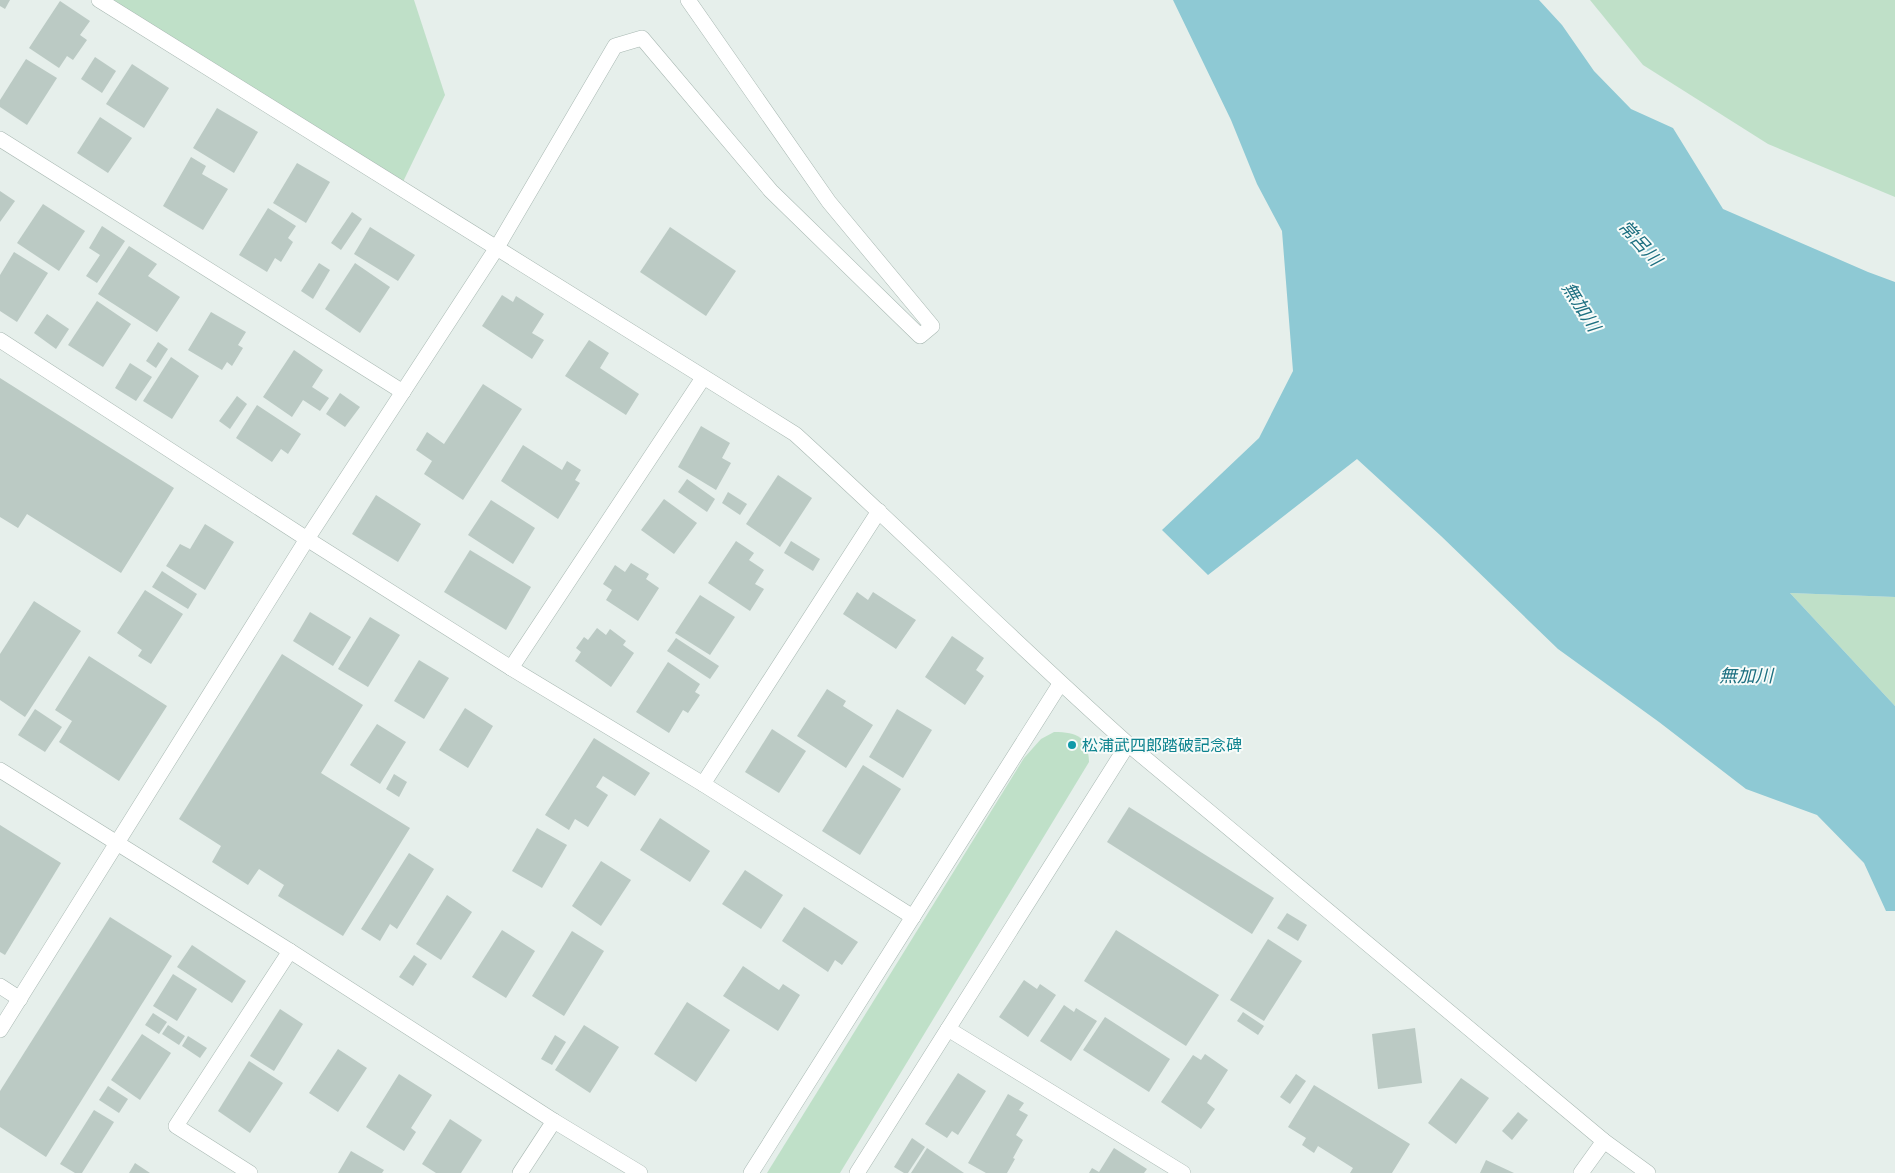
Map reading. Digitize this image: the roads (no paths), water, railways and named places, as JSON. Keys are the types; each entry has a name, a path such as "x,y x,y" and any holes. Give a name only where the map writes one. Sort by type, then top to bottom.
{"street":[{"path":"99,0 795,434 879,511 1060,684 1128,744 1604,1142 1648,1173"},
{"path":"0,1030 308,539 496,249 615,46 642,38 778,198 920,336 932,326 829,202 688,0"},
{"path":"0,139 404,392"},
{"path":"0,340 511,668 704,784 912,917"},
{"path":"511,668 703,378"},
{"path":"704,784 879,511"},
{"path":"751,1173 1060,684"},
{"path":"857,1173 1128,744"},
{"path":"0,770 290,951 554,1121 640,1173"},
{"path":"250,1173 176,1126 290,951"},
{"path":"0,986 20,999"},
{"path":"948,1029 1183,1173"},
{"path":"520,1173 554,1121"},
{"path":"1581,1173 1604,1142"}],"water":[{"path":"1173,0 1539,0 1562,25 1594,71 1631,109 1673,128 1723,209 1895,282 1895,597 1790,593 1895,706 1895,911 1886,911 1864,863 1817,815 1746,789 1659,722 1558,649 1441,536 1357,459 1208,575 1162,530 1259,438 1293,371 1282,231 1257,184 1231,120"}],"place":[{"name":"松浦武四郎踏破記念碑","path":"1072,745"}],"water label":[{"name":"常呂川","path":"1640,243"},
{"name":"無加川","path":"1581,307"},
{"name":"無加川","path":"1746,676"}]}
